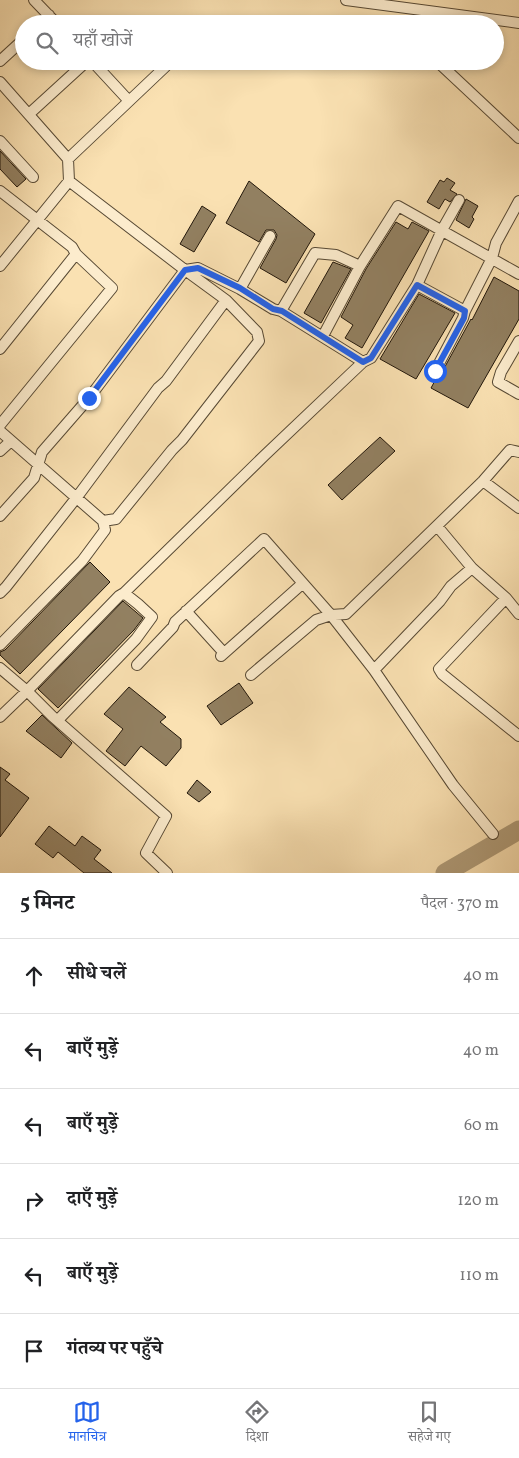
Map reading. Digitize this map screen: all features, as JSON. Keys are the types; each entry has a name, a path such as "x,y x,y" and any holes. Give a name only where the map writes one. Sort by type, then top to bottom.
{"street":[{"path":"34,0 49,15"},
{"path":"346,0 434,15"},
{"path":"504,22 519,23"},
{"path":"0,61 15,47"},
{"path":"29,114 77,70"},
{"path":"101,70 130,100"},
{"path":"68,159 162,70"},
{"path":"446,70 519,138"},
{"path":"0,82 68,159 69,181 0,266"},
{"path":"0,141 33,177"},
{"path":"69,181 226,300 257,332 259,342 182,440 116,519 103,521"},
{"path":"0,191 72,247 76,254 112,288 0,425"},
{"path":"0,717 119,596 124,594 264,455 363,362 371,358 417,285 442,230 459,200"},
{"path":"435,371 464,318 465,311 492,258 496,243 519,200"},
{"path":"323,336 360,266 398,206 519,274"},
{"path":"240,288 270,236"},
{"path":"282,311 315,253 336,255 360,266"},
{"path":"0,349 76,254"},
{"path":"0,516 34,478 42,452 89,398 185,270 198,268 240,288 273,309 282,311 363,362"},
{"path":"417,285 465,311"},
{"path":"0,593 77,497 226,300"},
{"path":"519,341 498,382 519,394"},
{"path":"0,431 103,521 105,530 82,561 0,645"},
{"path":"0,451 11,441"},
{"path":"251,675 316,620 331,615 346,614 483,481 510,450 519,452"},
{"path":"483,481 519,508"},
{"path":"436,526 472,568 506,598 519,614"},
{"path":"137,665 186,611 264,539 331,615 374,670 454,785 493,834"},
{"path":"374,670 440,601 451,586 472,568"},
{"path":"186,611 222,655 302,584"},
{"path":"58,720 136,639 152,617 124,594"},
{"path":"506,598 439,669 442,674 519,736"},
{"path":"0,668 166,816 146,853 168,873"}],"building":[{"path":"0,151 26,179 17,187 0,169"},
{"path":"447,178 455,183 450,190 457,194 450,202 445,199 439,209 427,202 440,180 444,182"},
{"path":"249,181 315,234 286,283 260,268 276,239 277,235 274,230 266,230 259,242 226,223"},
{"path":"466,199 478,206 469,228 456,220"},
{"path":"202,206 216,215 194,252 180,244"},
{"path":"396,222 408,229 412,222 429,231 362,348 345,338 353,325 341,317 366,269"},
{"path":"333,262 351,269 321,323 304,313"},
{"path":"494,277 519,291 519,319 468,408 431,388 472,320"},
{"path":"419,294 455,313 416,379 380,359"},
{"path":"380,437 395,451 342,500 328,485"},
{"path":"90,562 110,582 20,674 0,655 0,652 5,650"},
{"path":"123,601 143,618 134,630 58,708 38,689"},
{"path":"239,683 253,703 221,725 207,706"},
{"path":"129,687 166,717 160,722 181,739 181,748 166,766 141,746 125,766 106,751 123,729 104,714"},
{"path":"42,715 72,743 61,758 26,731"},
{"path":"0,767 10,774 5,780 29,798 0,837"},
{"path":"197,780 211,792 199,802 187,793"},
{"path":"49,826 75,846 82,836 101,850 94,859 112,873 84,873 58,852 53,858 35,844"}],"waterway":[{"path":"445,873 519,830"}],"route":[{"path":"89,398 185,270 198,268 240,288 273,309 282,311 363,362 371,358 417,285 465,311 464,318 435,371"}]}
